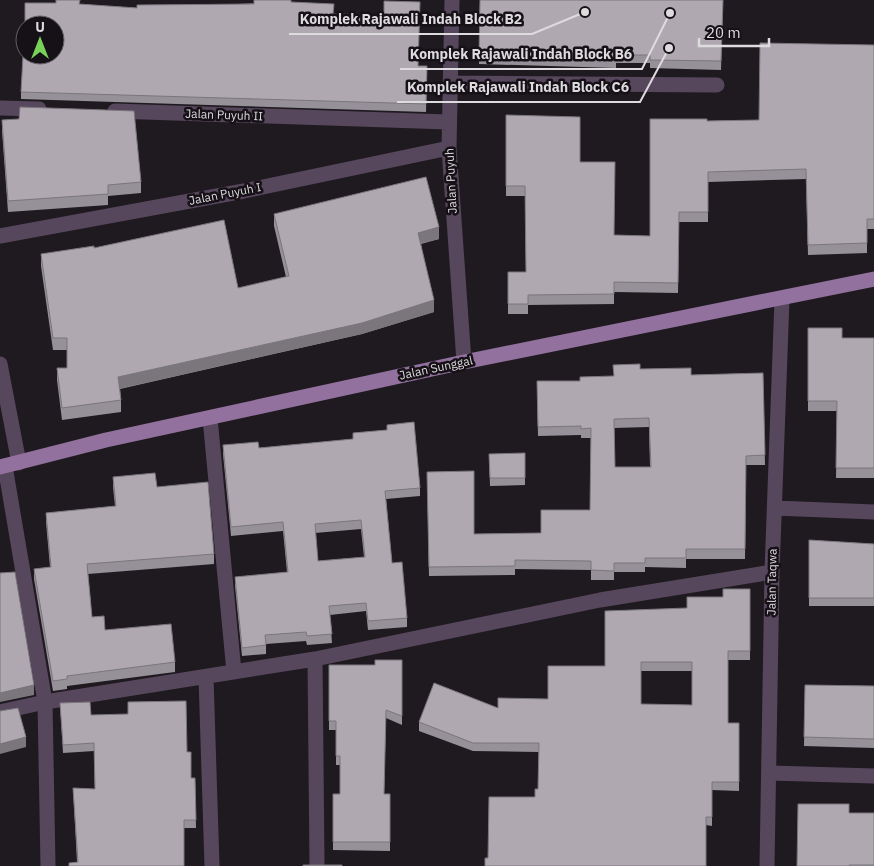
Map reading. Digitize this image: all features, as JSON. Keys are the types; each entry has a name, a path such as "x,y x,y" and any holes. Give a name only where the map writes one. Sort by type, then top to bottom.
{"main road":[{"name":"Jalan Sunggal","path":"8,465 106,440 464,362 874,280"}],"street":[{"name":"Jalan Puyuh","path":"452,0 448,148 464,362"},
{"path":"450,83 717,85"},
{"path":"0,108 50,109"},
{"name":"Jalan Puyuh II","path":"100,111 448,122"},
{"name":"Jalan Puyuh I","path":"0,236 244,191 448,148"},
{"name":"Jalan Taqwa","path":"768,866 772,572 782,299"},
{"path":"0,364 8,465 45,702 48,866"},
{"path":"210,418 234,672"},
{"path":"774,508 874,512"},
{"path":"0,712 45,702 315,659 600,600 772,572"},
{"path":"315,659 317,864"},
{"path":"206,677 212,866"},
{"path":"770,774 874,776"}],"building":[{"path":"56,0 80,0 79,4 137,8 137,5 254,4 254,0 291,0 291,2 334,4 333,14 384,15 384,1 420,2 418,66 427,66 426,104 21,92 22,65 65,65 65,15 25,15 25,3 56,3"},
{"path":"480,0 723,0 721,61 650,60 650,55 616,55 616,59 479,55"},
{"path":"760,43 874,45 874,219 867,219 867,243 808,245 806,169 708,172 708,212 679,212 678,283 614,282 614,294 528,295 528,304 508,304 508,272 526,272 525,186 506,186 506,115 580,117 580,162 615,162 614,235 650,236 650,119 759,120"},
{"path":"20,107 134,111 141,182 108,185 108,194 8,201 2,120 19,119"},
{"path":"426,177 439,227 418,233 434,300 362,323 118,377 121,400 62,408 57,368 67,368 67,338 53,338 41,254 94,246 94,248 224,220 238,288 289,276 274,214"},
{"path":"808,328 842,328 842,338 874,338 874,468 836,468 837,401 808,401"},
{"path":"640,364 640,369 691,368 691,375 763,373 765,455 746,456 745,549 686,549 686,558 645,558 645,563 614,563 614,571 591,570 591,561 515,560 515,566 429,567 427,472 474,471 474,534 541,533 541,510 590,510 591,428 581,429 581,426 538,427 537,381 580,381 580,377 614,376 613,365","holes":["649,418 651,467 615,467 614,419"]},
{"path":"414,422 420,488 385,491 392,563 402,562 407,618 368,621 366,603 329,606 332,634 307,636 306,632 265,635 266,645 242,648 235,577 288,572 283,522 231,527 223,445 258,442 259,448 353,439 353,433 387,430 387,425","holes":["361,520 365,557 318,561 315,524"]},
{"path":"525,453 525,478 490,478 489,454"},
{"path":"155,473 157,487 208,482 214,554 87,564 92,617 104,616 105,630 171,624 175,662 67,676 67,679 53,681 34,569 51,567 46,513 116,506 113,477"},
{"path":"809,540 874,544 874,598 809,598"},
{"path":"15,572 34,685 0,693 0,573"},
{"path":"723,589 750,589 750,651 728,651 728,723 739,723 739,782 712,782 712,817 706,817 706,866 485,866 485,858 488,858 489,797 535,797 535,789 538,789 539,743 473,743 419,722 434,683 498,708 498,698 548,699 548,666 605,666 605,611 687,608 687,597 723,597","holes":["641,662 692,662 692,705 641,704"]},
{"path":"375,660 402,660 402,716 386,710 384,794 390,794 390,842 333,842 333,794 340,794 340,756 336,756 336,721 329,721 329,665 375,665"},
{"path":"805,685 874,686 874,739 804,737"},
{"path":"186,701 187,752 191,752 191,778 195,778 196,820 184,820 184,866 69,866 69,863 78,862 73,788 95,789 94,743 63,745 60,703 90,702 91,715 128,714 128,702"},
{"path":"18,708 26,737 0,744 0,711"},
{"path":"798,804 849,804 849,813 874,813 874,865 797,866"},
{"path":"342,865 342,866 303,866"}],"place":[{"name":"Komplek Rajawali Indah Block B2","path":"585,12"},
{"name":"Komplek Rajawali Indah Block B6","path":"670,13"},
{"name":"Komplek Rajawali Indah Block C6","path":"669,48"}]}
